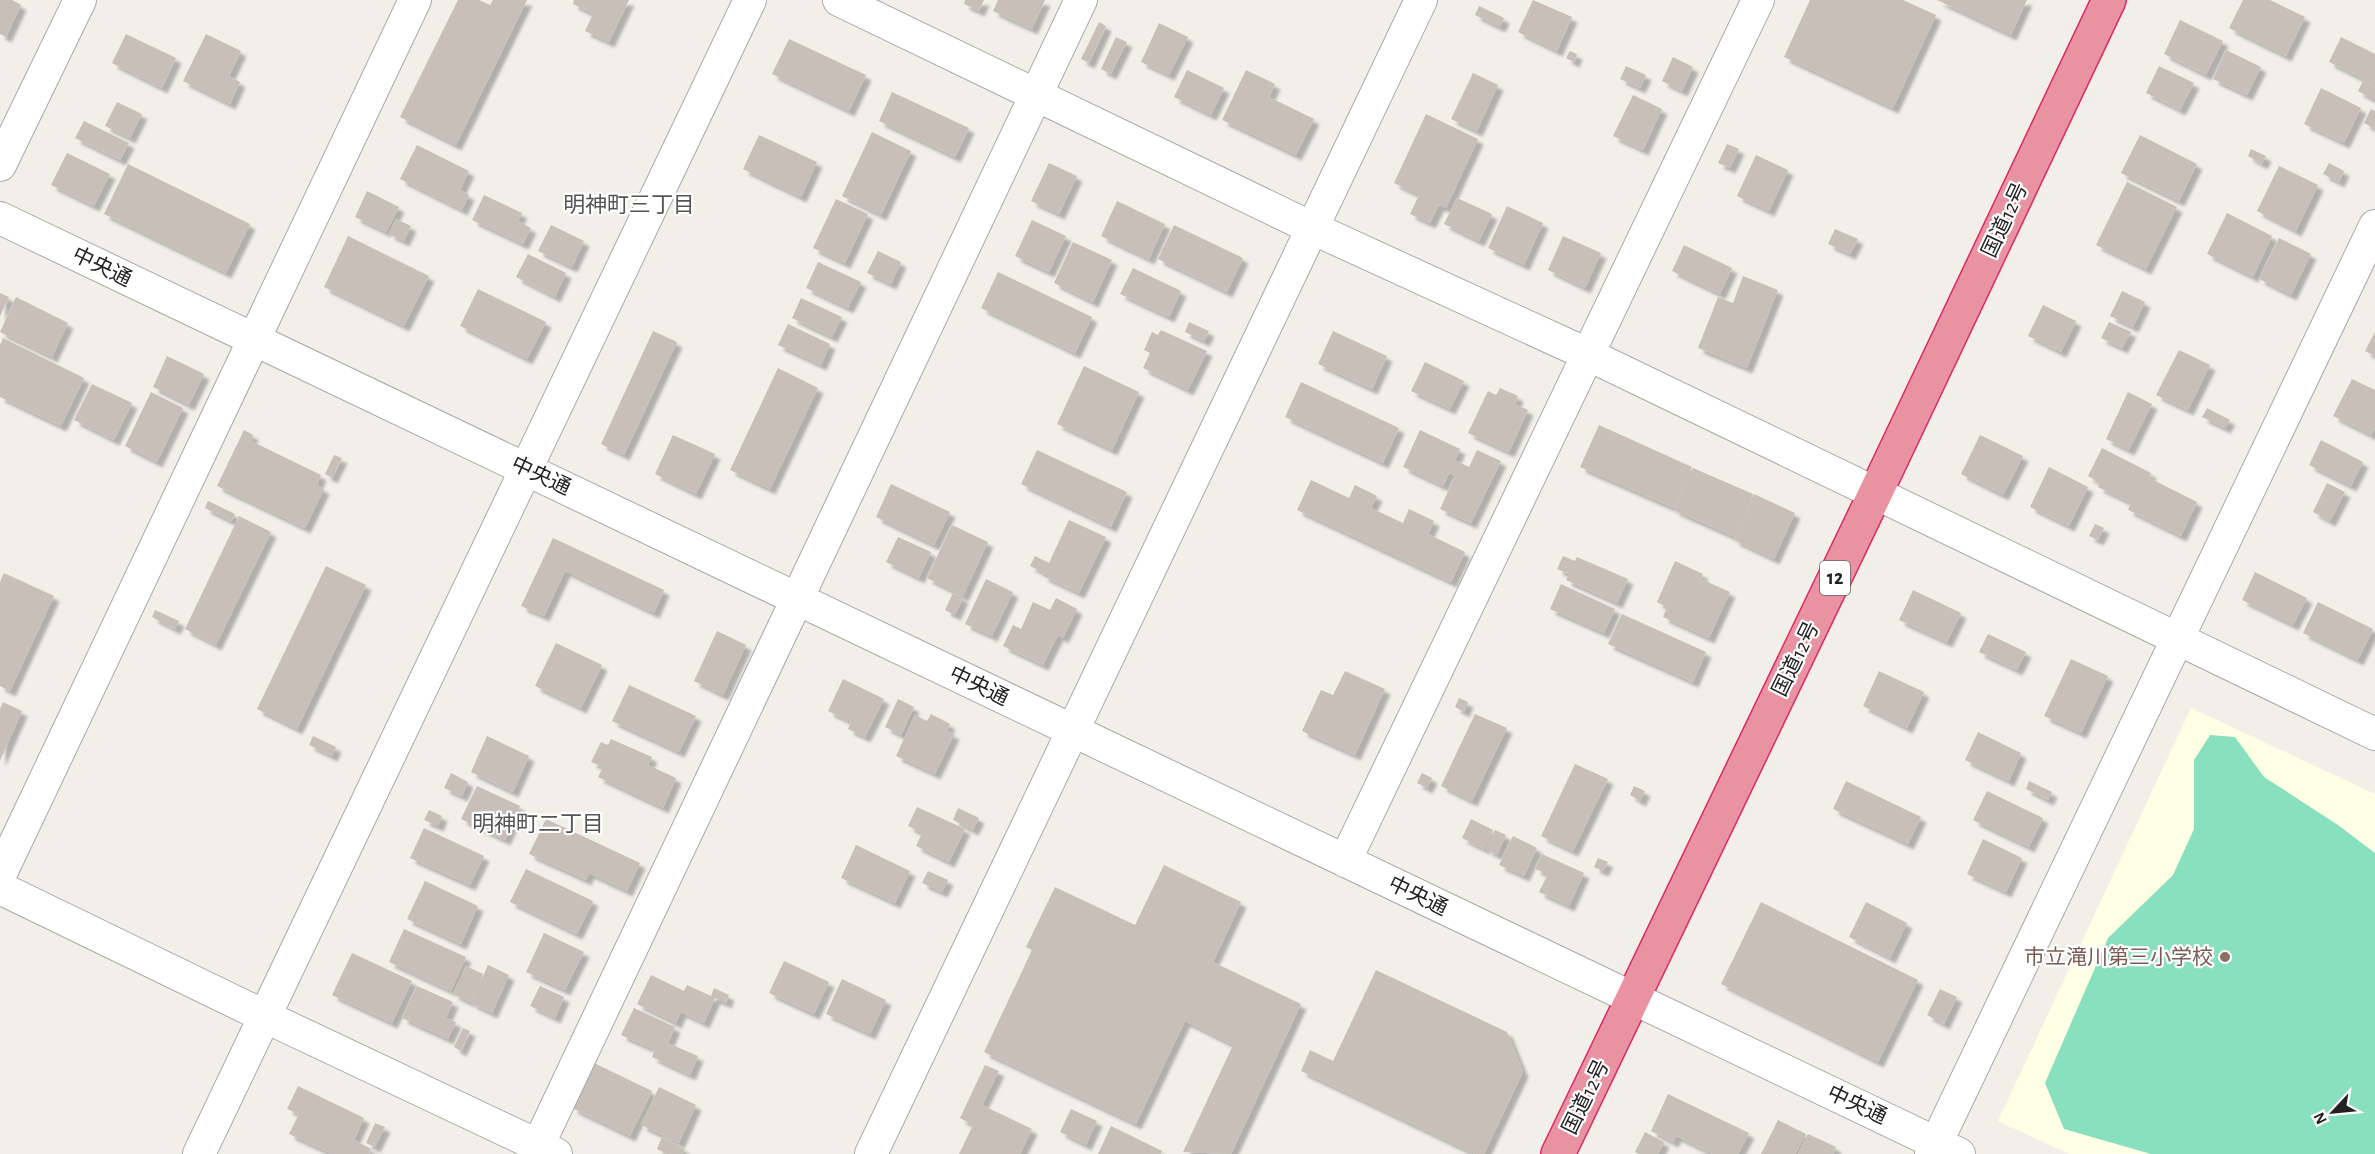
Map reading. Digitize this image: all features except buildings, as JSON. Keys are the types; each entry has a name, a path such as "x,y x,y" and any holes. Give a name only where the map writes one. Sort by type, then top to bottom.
{"highway":[{"name":"国道12号","path":"1558,1154 2109,0"}],"street":[{"path":"0,165 80,0"},
{"path":"0,874 416,0"},
{"path":"199,1154 750,0"},
{"path":"839,0 1312,228 1589,356 2375,734"},
{"path":"0,888 543,1151 799,599 1081,0"},
{"path":"871,1154 1071,730 1421,0"},
{"path":"1345,861 1758,0"},
{"name":"中央通","path":"0,218 1633,999 1942,1150"},
{"path":"1942,1150 2177,638 2375,226"}],"shaded area":[{"name":"市立滝川第三小学校","path":"2191,708 2375,794 2375,1154 2069,1154 1998,1121"}],"green space":[{"name":"市立滝川第三小学校","path":"2210,735 2235,737 2264,777 2338,825 2375,853 2375,1154 2151,1154 2064,1129 2045,1083 2108,938 2173,875 2194,829 2194,760"}],"place":[{"name":"市立滝川第三小学校","path":"2225,957"}],"district":[{"name":"明神町三丁目","path":"629,205"},
{"name":"明神町二丁目","path":"538,824"}]}
